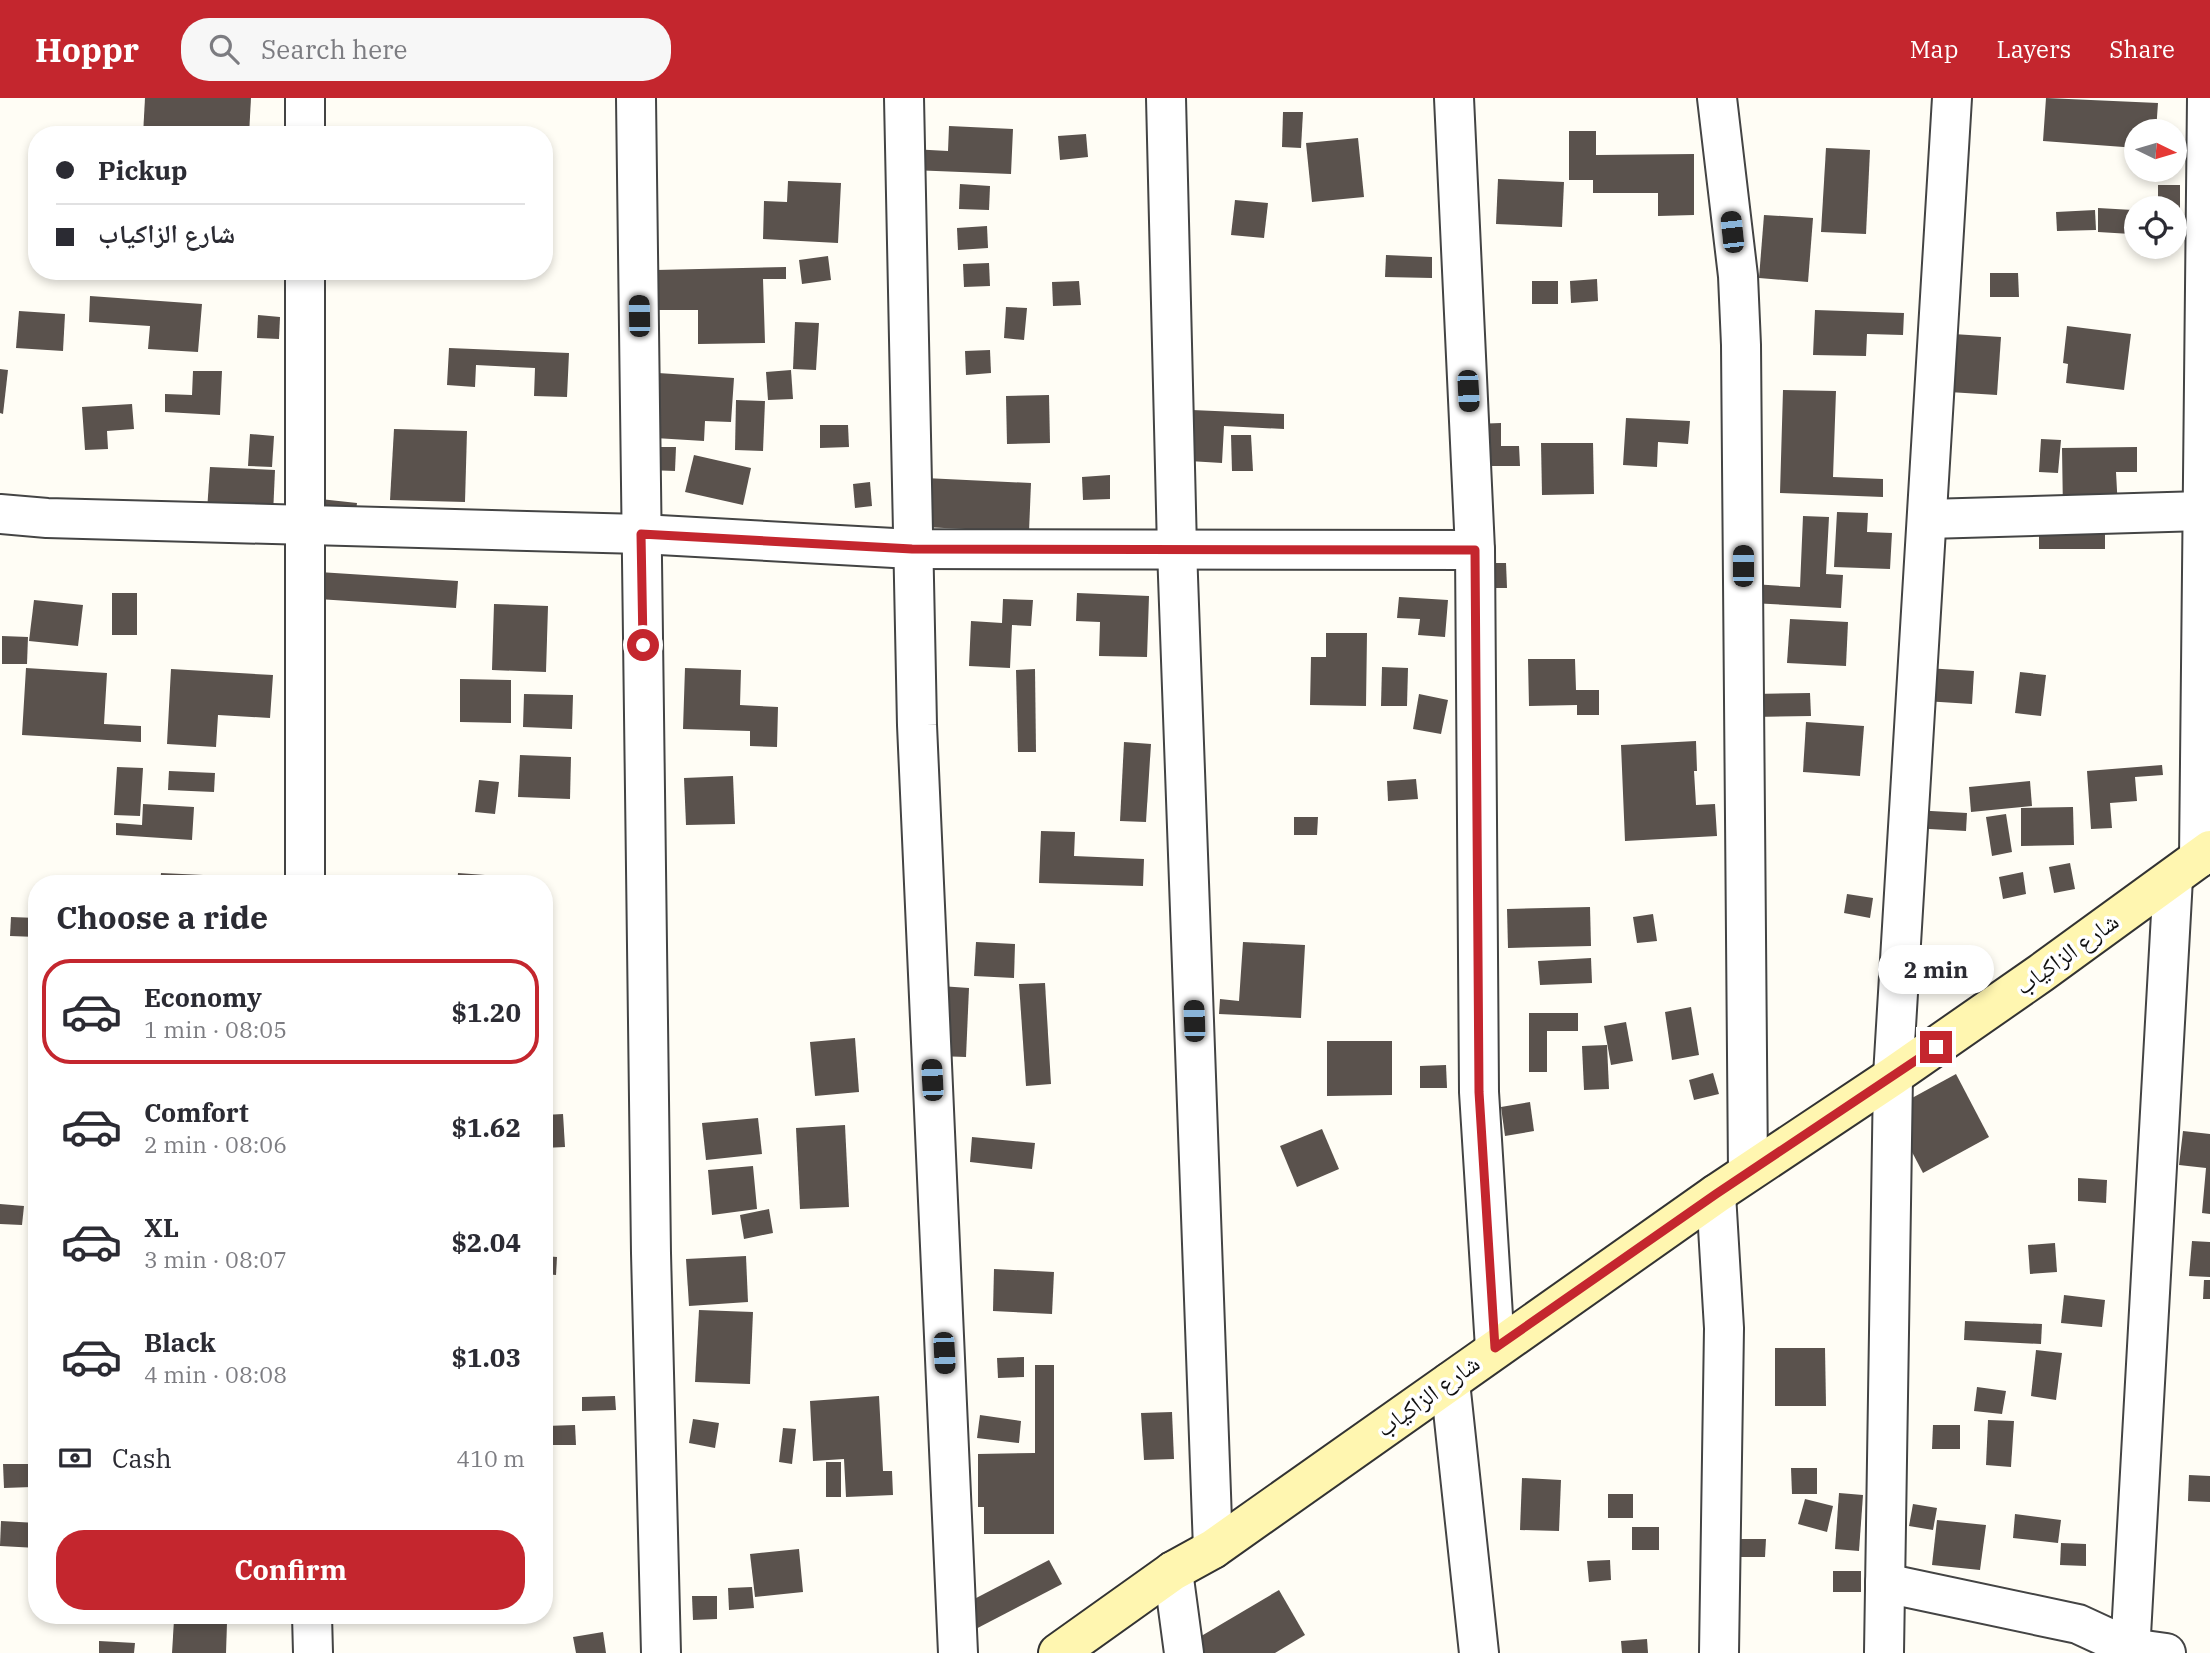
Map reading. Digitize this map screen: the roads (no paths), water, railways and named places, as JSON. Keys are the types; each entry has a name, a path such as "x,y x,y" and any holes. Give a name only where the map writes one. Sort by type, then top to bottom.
{"street":[{"path":"304,126 305,98"},
{"path":"636,98 651,1253 660,1653"},
{"path":"904,98 917,739 958,1653"},
{"path":"1166,98 1177,549 1213,1549"},
{"path":"1454,98 1475,550 1479,1092 1495,1348"},
{"path":"1717,98 1738,276 1741,345 1748,1172"},
{"path":"1884,1653 1893,1076 1952,98"},
{"path":"1885,1583 2078,1624 2142,1651 2194,862 2207,98"},
{"path":"304,280 305,875"},
{"path":"1927,519 2202,511"},
{"path":"0,514 47,518 641,534 912,549 1475,550"},
{"name":"شارع الزاكياب","path":"1058,1653 1173,1571 1213,1549 1716,1194 1893,1076 2194,862"},
{"path":"1716,1194 1724,1328 1719,1653"},
{"path":"1450,1382 1479,1653"},
{"path":"1173,1571 1184,1653"},
{"path":"312,1624 313,1653"}]}
